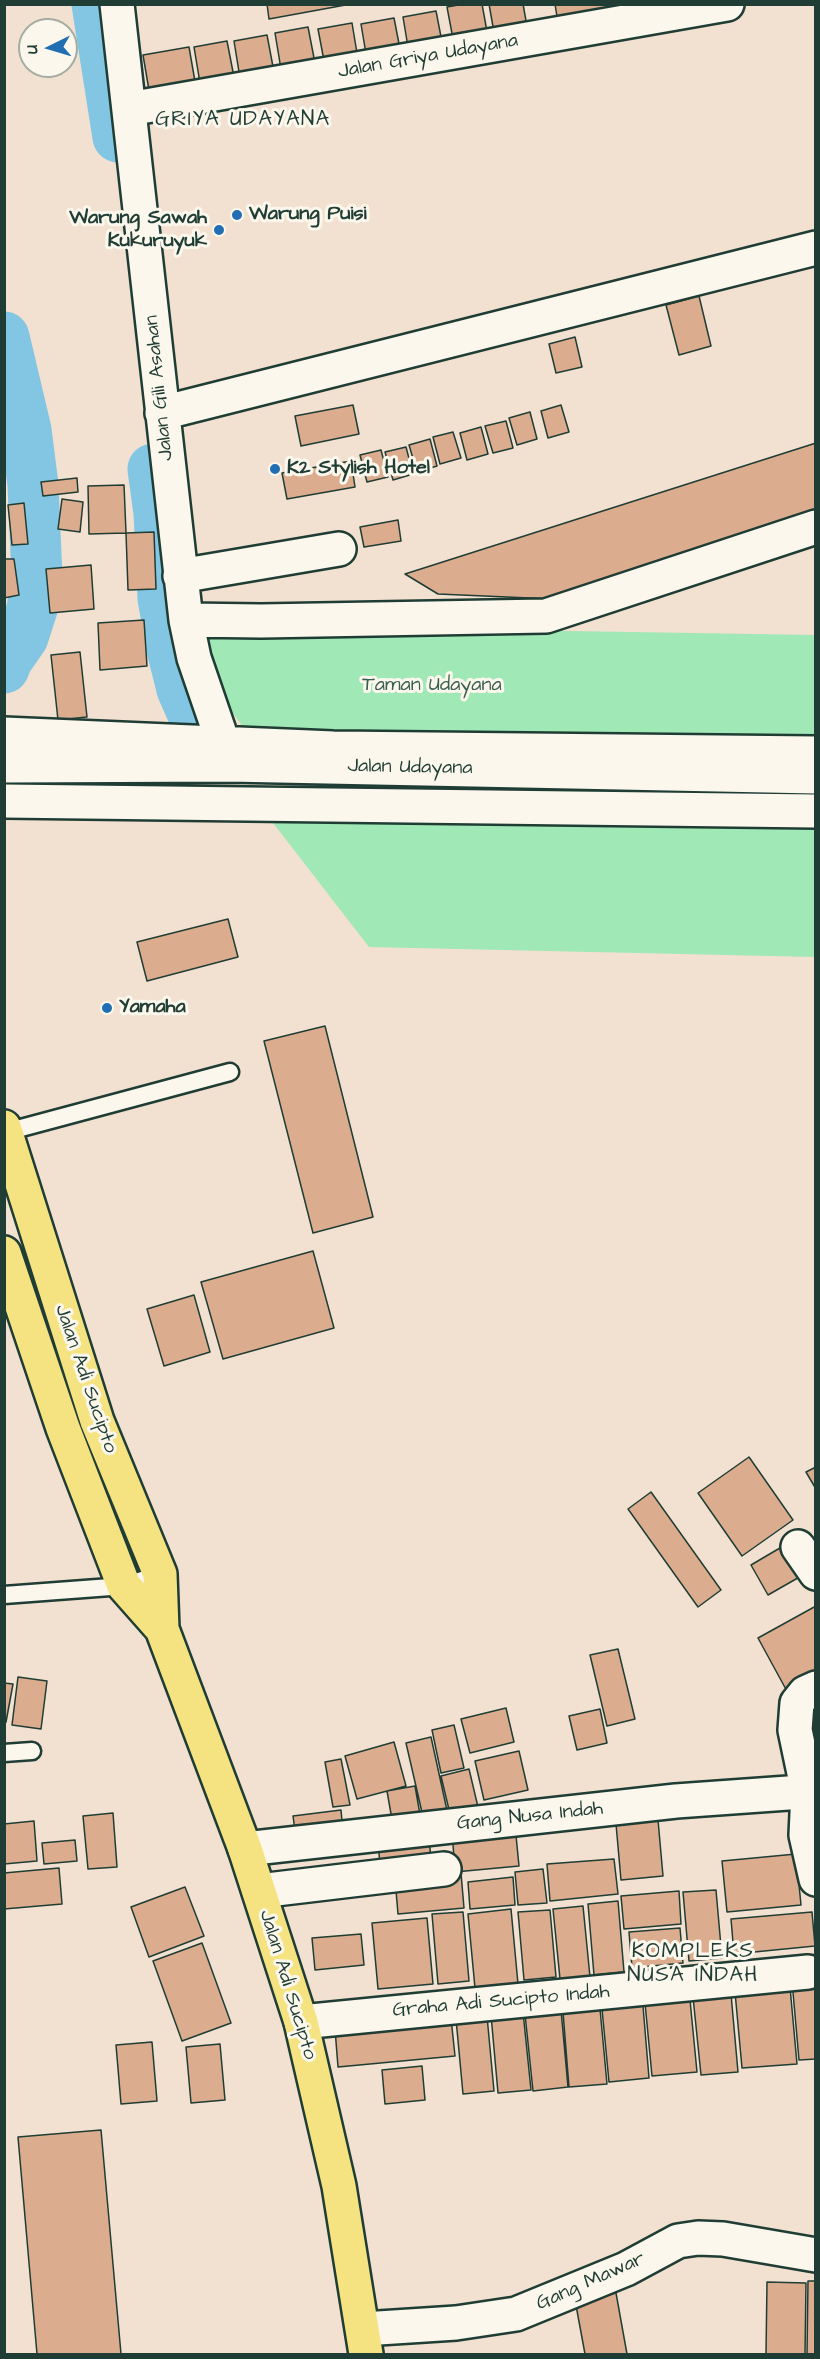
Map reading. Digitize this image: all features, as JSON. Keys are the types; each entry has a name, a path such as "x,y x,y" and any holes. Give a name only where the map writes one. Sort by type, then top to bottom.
{"highway":[{"name":"Jalan Adi Sucipto","path":"5,1130 97,1421 160,1574 162,1629 245,1849 258,1891 317,2020 339,2186 364,2342"},
{"name":"Jalan Adi Sucipto","path":"4,1253 63,1428 124,1586 162,1629"}],"street":[{"name":"Jalan Gili Asahan","path":"117,4 186,620 194,658 227,754"},
{"name":"Jalan Griya Udayana","path":"129,109 727,4"},
{"path":"162,413 816,248"},
{"path":"186,620 546,616 816,527"},
{"path":"180,576 339,549"},
{"path":"4,734 227,754 333,748 816,753"},
{"name":"Jalan Udayana","path":"4,766 227,754 816,777"},
{"name":"Jalan Udayana","path":"4,801 816,811"},
{"path":"816,1688 805,1693 797,1703 795,1714 795,1730 812,1792 806,1835 816,1879"},
{"name":"Gang Nusa Indah","path":"245,1849 676,1802 812,1792"},
{"path":"258,1891 444,1869"},
{"name":"Graha Adi Sucipto Indah","path":"317,2020 808,1972"},
{"name":"Gang Mawar","path":"364,2342 456,2323 516,2314 626,2269 678,2241 698,2238 723,2239 816,2255"}],"lane":[{"path":"5,1130 230,1072"},
{"path":"4,1595 124,1586 160,1574"},
{"path":"4,1754 32,1750"}],"green space":[{"name":"Taman Udayana","path":"200,625 815,635 815,749 252,740 224,700"},
{"path":"270,819 815,829 815,957 369,947"}],"building":[{"path":"267,4 351,4 269,19"},
{"path":"482,4 488,37 454,44 447,7"},
{"path":"489,4 523,4 528,32 495,38"},
{"path":"555,4 694,4 559,29"},
{"path":"436,11 443,47 409,53 403,17"},
{"path":"394,18 401,54 367,60 361,24"},
{"path":"352,23 358,59 325,66 318,29"},
{"path":"308,27 315,63 281,69 275,33"},
{"path":"267,35 274,72 240,78 234,41"},
{"path":"227,41 234,77 200,83 194,47"},
{"path":"189,47 197,93 151,102 143,55"},
{"path":"699,296 711,346 679,355 666,305"},
{"path":"575,337 582,367 556,373 549,344"},
{"path":"353,405 359,434 301,446 295,416"},
{"path":"561,405 569,432 548,438 541,411"},
{"path":"530,412 537,439 517,445 509,418"},
{"path":"506,421 513,448 493,453 485,426"},
{"path":"481,427 488,454 467,460 460,433"},
{"path":"453,432 461,458 440,464 433,437"},
{"path":"430,439 437,466 417,472 409,445"},
{"path":"816,443 816,509 553,599 438,594 405,574"},
{"path":"406,447 413,474 393,480 385,452"},
{"path":"381,450 388,477 367,482 360,455"},
{"path":"351,461 355,487 287,499 282,473"},
{"path":"77,478 78,492 43,496 41,482"},
{"path":"124,485 126,533 89,534 88,486"},
{"path":"62,499 83,502 80,532 58,529"},
{"path":"24,503 28,544 12,545 8,505"},
{"path":"398,520 401,541 364,547 360,527"},
{"path":"154,532 156,589 128,590 126,533"},
{"path":"4,559 14,559 19,595 4,598"},
{"path":"91,565 94,609 50,613 46,569"},
{"path":"144,620 147,666 100,670 98,623"},
{"path":"80,652 87,717 58,720 51,655"},
{"path":"228,919 238,957 147,981 137,942"},
{"path":"325,1026 373,1217 313,1233 264,1041"},
{"path":"313,1251 334,1328 223,1359 201,1282"},
{"path":"194,1295 210,1352 164,1366 147,1309"},
{"path":"749,1457 793,1520 742,1556 698,1493"},
{"path":"816,1467 816,1489 806,1472"},
{"path":"651,1492 721,1590 698,1607 628,1509"},
{"path":"785,1545 803,1575 768,1595 751,1565"},
{"path":"816,1606 816,1677 788,1693 758,1638"},
{"path":"618,1649 635,1719 607,1726 590,1655"},
{"path":"18,1677 47,1681 41,1729 12,1725"},
{"path":"4,1683 13,1684 6,1722 4,1722"},
{"path":"506,1708 514,1742 470,1753 461,1719"},
{"path":"600,1709 607,1743 577,1750 569,1716"},
{"path":"454,1725 464,1768 441,1773 432,1730"},
{"path":"431,1737 448,1815 424,1821 406,1743"},
{"path":"394,1742 406,1786 357,1799 345,1756"},
{"path":"519,1751 528,1790 484,1800 475,1761"},
{"path":"341,1759 350,1805 333,1807 325,1762"},
{"path":"469,1769 478,1807 450,1814 441,1776"},
{"path":"415,1786 422,1826 394,1831 387,1791"},
{"path":"341,1810 343,1832 296,1838 293,1816"},
{"path":"113,1813 117,1867 88,1869 83,1816"},
{"path":"658,1820 663,1876 621,1880 616,1824"},
{"path":"34,1821 37,1861 4,1864 4,1824"},
{"path":"515,1825 519,1866 455,1872 452,1831"},
{"path":"429,1836 431,1861 380,1865 378,1841"},
{"path":"75,1840 77,1861 44,1864 42,1843"},
{"path":"796,1854 801,1905 727,1912 722,1861"},
{"path":"614,1859 618,1894 550,1901 547,1864"},
{"path":"59,1868 62,1904 4,1909 4,1873"},
{"path":"543,1869 547,1903 518,1905 515,1872"},
{"path":"461,1873 464,1908 398,1914 395,1879"},
{"path":"513,1877 515,1905 470,1909 468,1882"},
{"path":"185,1887 204,1936 149,1957 131,1907"},
{"path":"716,1890 722,1958 689,1961 683,1892"},
{"path":"679,1891 681,1924 624,1929 621,1896"},
{"path":"618,1901 624,1972 594,1975 588,1904"},
{"path":"583,1906 590,1977 560,1979 553,1909"},
{"path":"511,1909 518,1984 475,1988 468,1914"},
{"path":"550,1910 556,1977 524,1980 518,1912"},
{"path":"463,1912 469,1981 438,1984 432,1914"},
{"path":"812,1912 815,1946 734,1954 731,1919"},
{"path":"427,1918 433,1984 378,1989 372,1923"},
{"path":"680,1928 683,1963 632,1968 629,1932"},
{"path":"361,1934 364,1965 315,1970 312,1938"},
{"path":"202,1943 231,2023 182,2041 153,1961"},
{"path":"816,1979 816,2059 799,2060 792,1981"},
{"path":"790,1987 797,2064 742,2068 735,1992"},
{"path":"731,1994 738,2072 701,2075 693,1997"},
{"path":"690,2000 697,2072 652,2076 645,2003"},
{"path":"643,2006 649,2078 609,2082 602,2009"},
{"path":"600,2009 607,2084 569,2087 563,2012"},
{"path":"561,2010 568,2087 533,2091 525,2014"},
{"path":"523,2012 531,2090 498,2093 491,2015"},
{"path":"487,2016 494,2091 463,2094 456,2019"},
{"path":"451,2018 455,2056 338,2067 335,2029"},
{"path":"152,2042 157,2101 121,2104 116,2045"},
{"path":"220,2044 225,2100 191,2103 186,2047"},
{"path":"422,2066 425,2100 385,2104 382,2070"},
{"path":"101,2130 121,2354 37,2354 18,2137"},
{"path":"808,2281 816,2281 816,2354 807,2354"},
{"path":"767,2282 806,2283 805,2354 766,2354"},
{"path":"616,2293 627,2354 585,2354 575,2300"}],"waterway":[{"path":"97,4 118,137"},
{"path":"4,337 26,430 33,485 37,577 32,609 23,637 4,668"},
{"path":"153,469 159,513 163,598 172,649 182,689 200,730"}],"place":[{"name":"Warung Puisi","path":"237,215"},
{"name":"Warung Sawah Kukuruyuk","path":"219,230"},
{"name":"K2 Stylish Hotel","path":"275,469"},
{"name":"Yamaha","path":"107,1008"}],"district":[{"name":"GRIYA UDAYANA","path":"243,121"},
{"name":"KOMPLEKS NUSA INDAH","path":"693,1965"}]}
